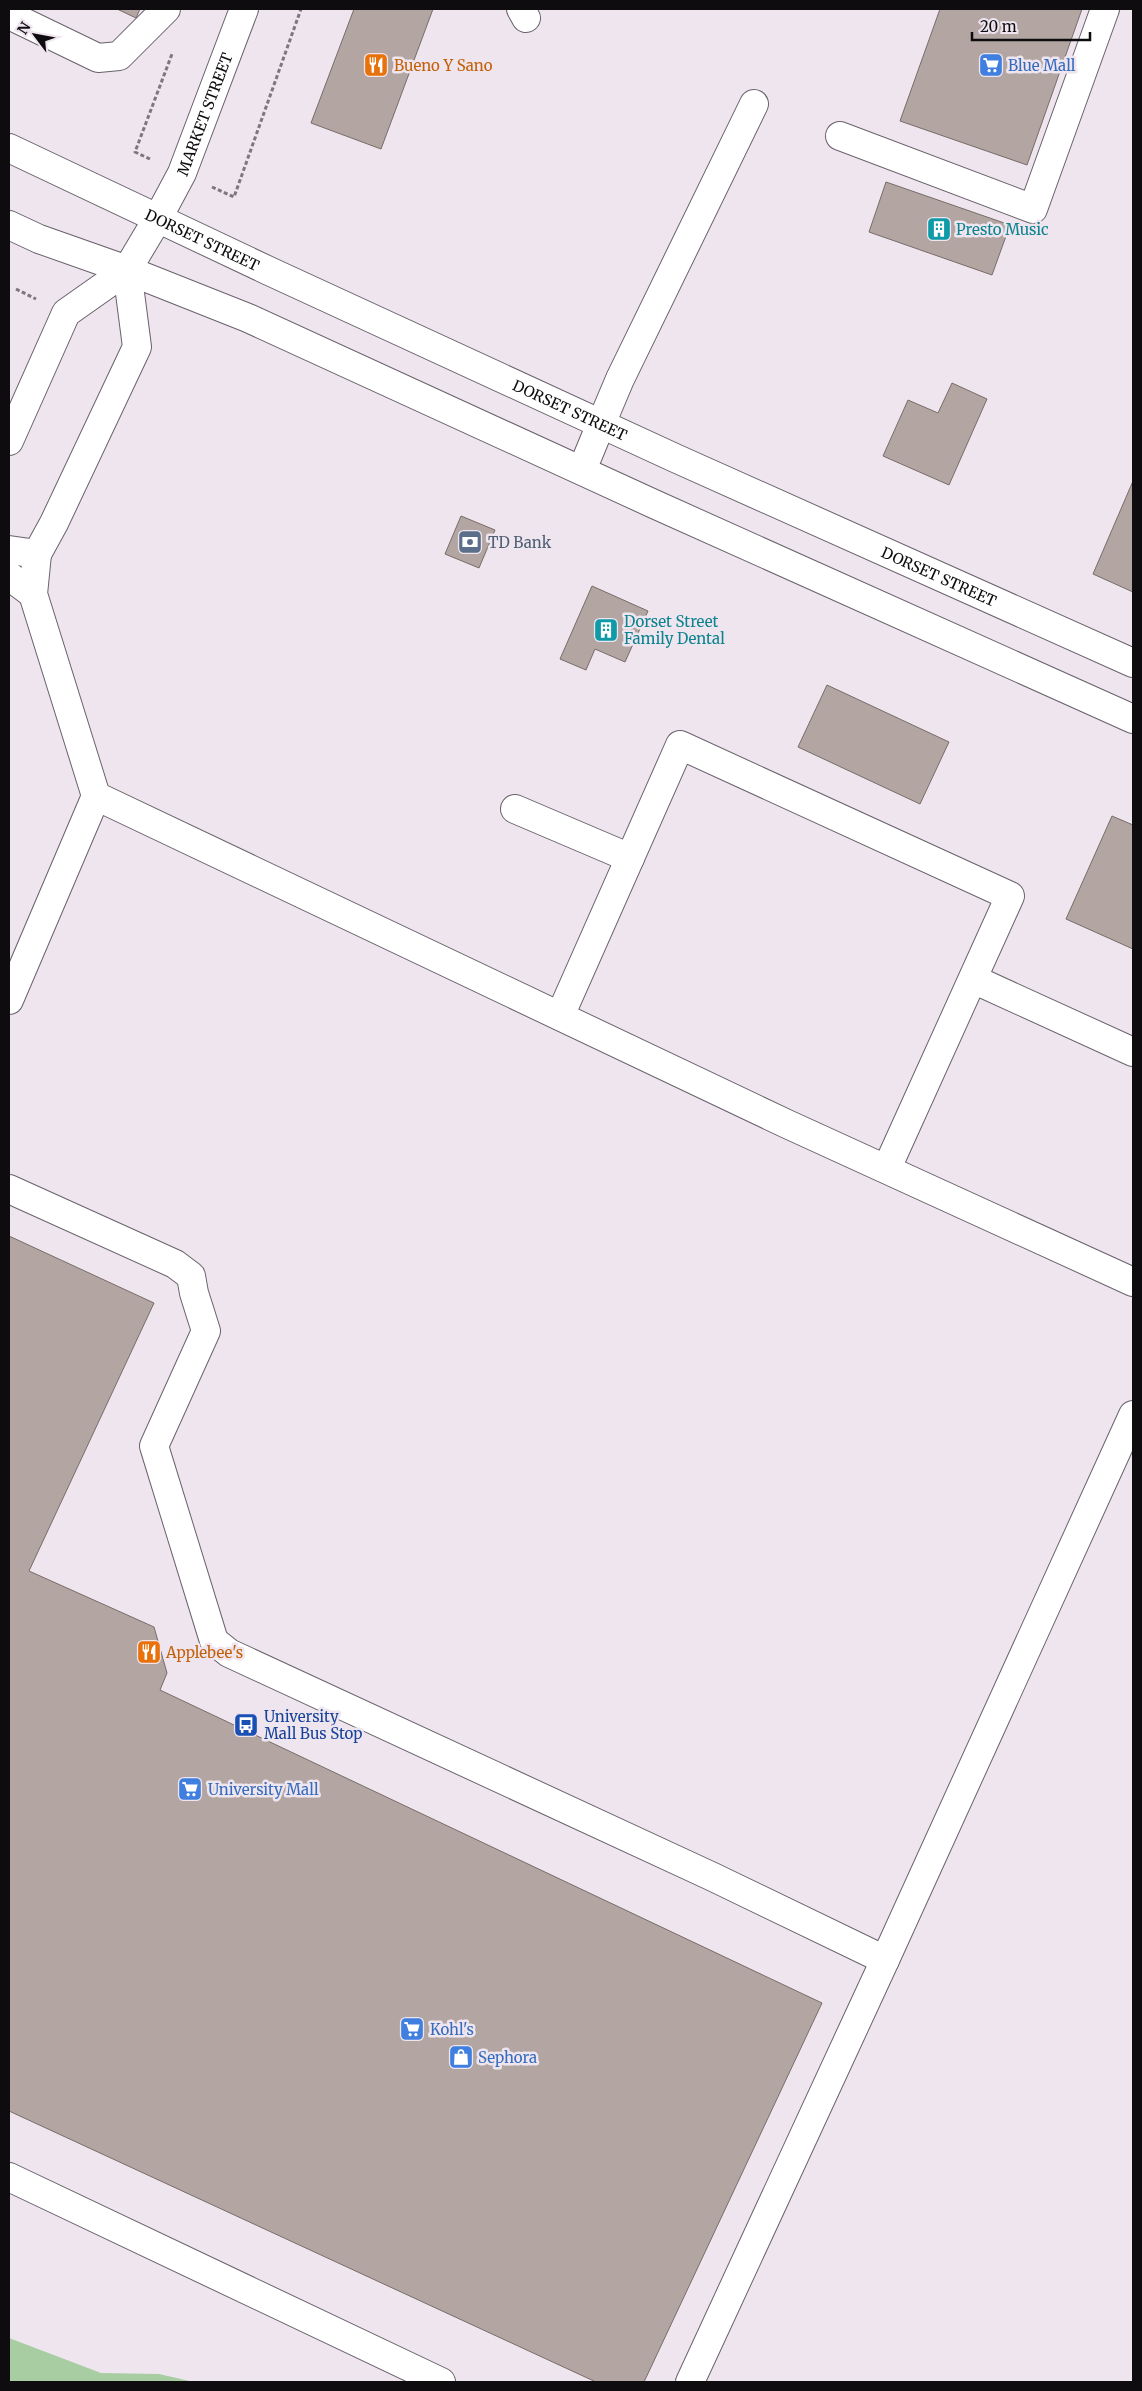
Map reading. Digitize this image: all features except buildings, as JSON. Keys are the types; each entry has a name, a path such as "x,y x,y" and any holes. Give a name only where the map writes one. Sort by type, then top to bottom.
{"main road":[{"path":"9,15 98,58 119,56 166,9"},
{"name":"MARKET STREET","path":"127,270 182,173 244,9"},
{"path":"840,136 1033,209 1105,9"},
{"path":"582,470 625,370 754,104"},
{"name":"DORSET STREET","path":"9,148 601,424 1133,663"},
{"path":"9,225 39,239 127,270 248,318 1133,719"},
{"path":"9,441 66,313 127,270"},
{"path":"9,1000 96,796 33,594 37,554 58,514 137,347 127,270"},
{"path":"9,550 37,554"},
{"path":"9,576 33,594"},
{"path":"560,1016 680,745 1010,896 887,1168"},
{"path":"96,796 779,1120 1133,1282"},
{"path":"515,809 630,858"},
{"path":"973,979 1133,1052"},
{"path":"9,1189 175,1264 191,1276 194,1293 206,1331 154,1446 214,1641 229,1653 713,1877 885,1960"},
{"path":"690,2382 885,1960 1126,1451 1133,1415"},
{"path":"9,2177 441,2382"}],"path":[{"path":"234,197 300,9"},
{"path":"135,152 175,44"}],"green space":[{"path":"9,2338 101,2373 159,2374 194,2382 9,2382"}],"place":[{"name":"Bueno Y Sano","path":"376,65"},
{"name":"Blue Mall","path":"991,65"},
{"name":"Presto Music","path":"939,229"},
{"name":"TD Bank","path":"470,542"},
{"name":"Dorset Street Family Dental","path":"606,630"},
{"name":"Applebee's","path":"149,1652"},
{"name":"University Mall Bus Stop","path":"246,1725"},
{"name":"University Mall","path":"190,1789"},
{"name":"Kohl's","path":"412,2029"},
{"name":"Sephora","path":"461,2057"}]}
